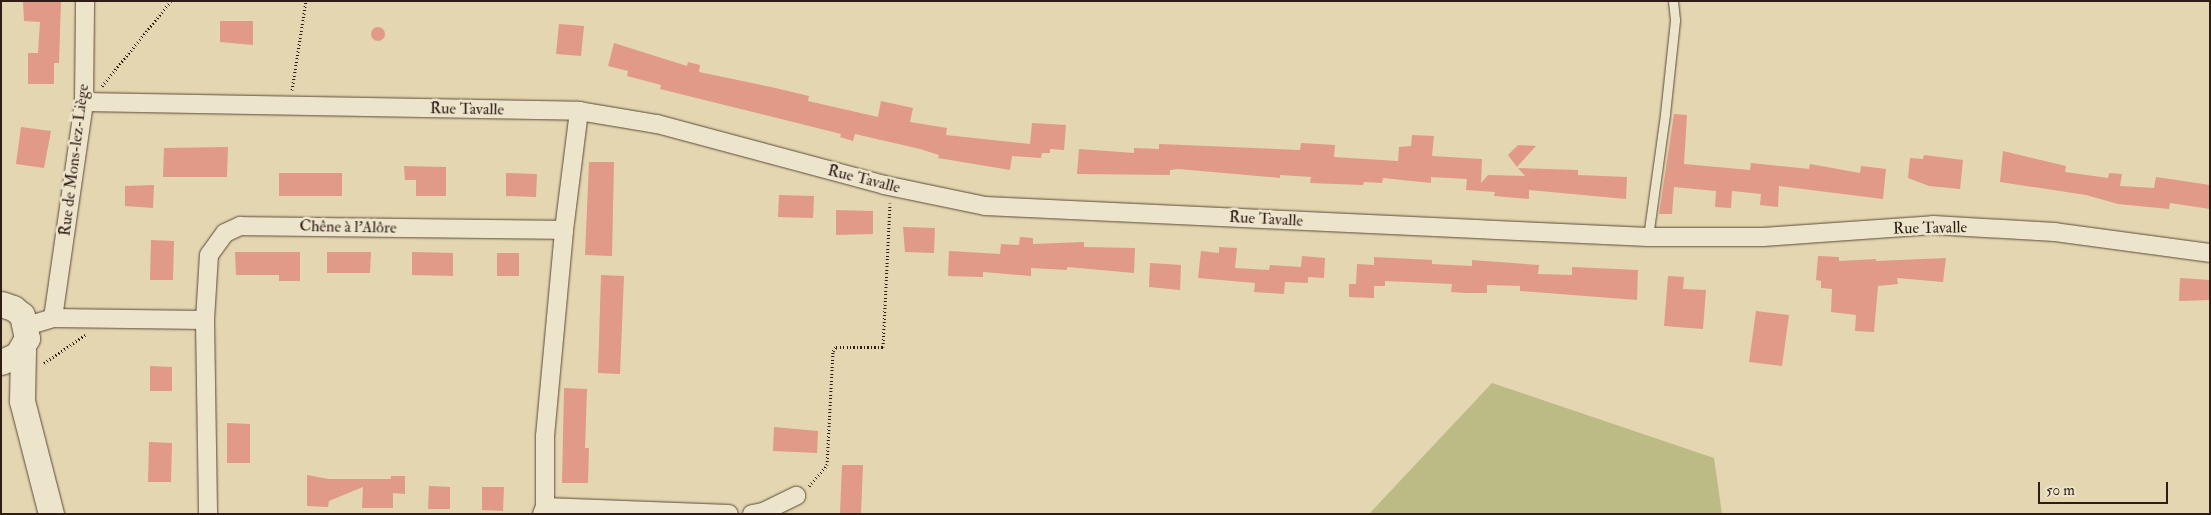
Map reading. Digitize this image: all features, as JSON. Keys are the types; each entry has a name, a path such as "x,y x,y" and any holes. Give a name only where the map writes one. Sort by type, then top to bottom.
{"main road":[{"path":"1,285 16,322 22,401 51,514"},
{"path":"1,362 10,360 16,322"},
{"path":"1,372 22,401"}],"street":[{"name":"Rue de Mons-lez-Liège","path":"53,318 87,102 85,1"},
{"name":"Rue Tavalle","path":"87,102 579,111 657,124 891,186 986,206 1648,238 1763,237 1933,225 2055,232 2210,253"},
{"path":"579,111 564,230 545,436 544,510 729,514"},
{"name":"Chêne à l'Alôre","path":"208,514 205,320 209,255 225,233 240,226 564,230"},
{"path":"16,322 53,318 108,321 205,320"},
{"path":"752,514 763,512 796,496"}],"lane":[{"path":"1648,238 1666,114 1675,20 1673,1"}],"path":[{"path":"87,102 171,1"},
{"path":"291,107 306,1"},
{"path":"796,496 817,479 827,465 833,351 836,347 883,347 891,186"},
{"path":"44,363 88,333 103,333 108,321"}],"shaded area":[{"path":"1492,383 1714,458 1722,514 1369,514"}],"building":[{"path":"23,1 61,1 59,63 54,63 54,84 28,84 28,53 38,53 40,22 24,21"},
{"path":"220,21 253,21 253,45 220,42"},
{"path":"559,24 584,26 581,56 556,54"},
{"path":"378,27 383,29 385,34 383,39 378,41 373,39 371,34 373,29"},
{"path":"614,43 687,66 688,62 700,65 699,72 809,96 808,101 878,117 881,101 913,108 910,122 947,128 946,135 1030,144 1032,123 1066,125 1064,150 1050,149 1050,153 1042,153 1041,158 1012,156 1010,170 938,158 939,155 920,149 855,134 853,141 840,137 841,134 660,89 661,85 627,76 628,71 608,66"},
{"path":"1674,114 1687,115 1684,164 1750,170 1751,163 1809,169 1810,164 1860,173 1861,166 1886,169 1883,199 1779,186 1778,207 1760,205 1761,194 1732,191 1731,208 1715,207 1716,191 1674,187 1672,214 1659,214"},
{"path":"21,127 51,131 44,168 16,164"},
{"path":"1412,135 1434,136 1432,156 1482,159 1481,183 1488,175 1525,176 1518,168 1578,170 1578,175 1627,177 1626,199 1529,190 1529,199 1494,196 1495,192 1466,190 1467,179 1431,177 1431,183 1383,178 1382,183 1364,182 1363,185 1310,183 1311,177 1280,175 1280,178 1178,169 1170,170 1170,175 1077,174 1079,149 1134,153 1134,148 1159,149 1159,144 1300,150 1301,143 1335,145 1334,157 1398,161 1399,147 1411,146"},
{"path":"1518,145 1536,146 1517,167 1508,155"},
{"path":"228,147 227,177 163,177 164,148"},
{"path":"2003,151 2066,166 2065,172 2108,178 2109,173 2122,174 2120,186 2154,188 2156,177 2210,185 2210,209 2170,203 2169,209 2118,204 2086,195 2000,182"},
{"path":"1924,155 1963,160 1960,189 1929,186 1908,178 1910,158 1923,159"},
{"path":"589,162 614,162 612,256 585,255"},
{"path":"404,166 446,167 446,196 416,196 416,180 405,180"},
{"path":"279,173 342,173 342,196 279,196"},
{"path":"506,173 537,174 536,197 506,196"},
{"path":"154,185 153,208 125,206 125,186"},
{"path":"779,195 814,196 813,218 778,217"},
{"path":"836,210 873,211 873,234 836,235"},
{"path":"903,227 935,228 934,253 905,252"},
{"path":"1020,237 1033,238 1033,244 1084,242 1084,247 1135,248 1134,273 1067,267 1067,270 1031,268 1031,276 983,272 983,277 948,276 949,251 1000,254 1001,244 1019,245"},
{"path":"151,240 174,241 173,280 150,280"},
{"path":"1219,247 1237,248 1235,268 1269,270 1270,265 1301,267 1302,256 1325,258 1324,278 1308,277 1308,283 1285,282 1284,294 1254,292 1255,283 1198,278 1201,251 1219,253"},
{"path":"235,252 300,252 300,281 279,281 279,275 236,275"},
{"path":"327,252 371,252 370,273 327,273"},
{"path":"412,252 453,253 453,276 412,275"},
{"path":"497,253 519,253 519,276 497,276"},
{"path":"1818,256 1839,257 1839,261 1946,258 1943,282 1897,278 1898,284 1878,286 1874,332 1855,331 1856,315 1831,312 1832,289 1821,288 1821,281 1816,280"},
{"path":"1374,257 1432,260 1432,264 1472,266 1472,260 1539,265 1538,274 1572,275 1572,267 1638,270 1637,300 1520,291 1520,286 1487,285 1487,293 1451,292 1452,284 1385,281 1385,286 1374,286 1374,298 1349,297 1349,284 1356,284 1357,264 1374,265"},
{"path":"1150,263 1181,265 1180,290 1149,287"},
{"path":"601,275 624,276 620,374 598,373"},
{"path":"1668,276 1684,277 1683,289 1706,290 1703,329 1664,326"},
{"path":"2180,278 2210,280 2210,300 2179,301"},
{"path":"1756,311 1789,315 1782,366 1749,362"},
{"path":"150,366 172,367 172,391 150,391"},
{"path":"564,388 587,389 585,448 589,448 588,483 562,483"},
{"path":"227,423 250,424 250,463 227,463"},
{"path":"774,427 818,431 817,453 773,451"},
{"path":"149,442 172,443 171,482 148,482"},
{"path":"842,465 863,465 861,514 840,514"},
{"path":"307,475 329,479 391,479 391,476 405,476 405,494 393,493 393,508 362,508 363,487 329,501 328,507 307,506"},
{"path":"429,486 450,487 450,509 428,509"},
{"path":"482,487 504,487 503,511 482,510"}]}
